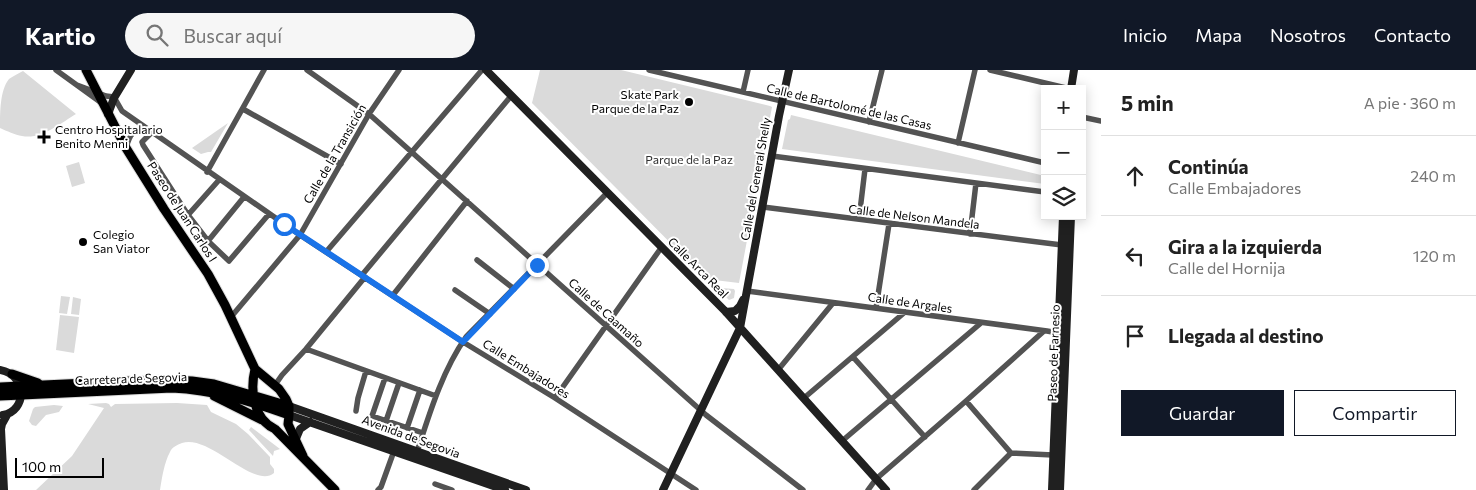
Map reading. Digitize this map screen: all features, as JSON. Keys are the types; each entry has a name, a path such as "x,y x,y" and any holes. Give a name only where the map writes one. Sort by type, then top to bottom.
{"main road":[{"name":"Paseo de Juan Carlos I","path":"86,70 126,148 208,274 231,317 254,372 254,395 260,416 275,428 335,490"},
{"name":"Paseo de Juan Carlos I","path":"254,372 273,384 286,399 295,441 303,456"},
{"path":"237,390 250,381 254,372"},
{"path":"12,374 46,385"},
{"name":"Carretera de Segovia","path":"0,396 46,385 171,380 214,384 254,395 289,415"},
{"path":"254,395 258,383 263,381 273,384"},
{"name":"Carretera de Segovia","path":"0,386 21,390 172,388 254,395"},
{"path":"208,391 218,399 266,422"},
{"path":"275,428 282,428 289,415"}],"street":[{"path":"56,70 104,105"},
{"path":"108,114 114,98 131,70"},
{"path":"208,172 264,70"},
{"name":"Calle de Caamaño","path":"306,70 369,114 700,410 803,490"},
{"name":"Calle de la Transición","path":"231,317 300,235 369,114 399,70"},
{"path":"326,252 484,70"},
{"name":"Calle Arca Real","path":"484,70 726,312 886,490"},
{"name":"Calle de Bartolomé de las Casas","path":"649,70 660,71 1041,163"},
{"path":"743,92 748,70"},
{"name":"Calle del General Shelly","path":"663,490 740,328 789,70"},
{"path":"869,122 882,70"},
{"path":"958,143 975,70"},
{"path":"990,70 1050,85"},
{"path":"1067,85 1069,70"},
{"path":"1072,85 1074,70"},
{"path":"77,85 114,98"},
{"path":"273,384 306,349 363,276 511,96"},
{"name":"Calle Embajadores","path":"114,98 122,111 300,235 463,342 555,398 696,490"},
{"path":"243,109 341,164"},
{"path":"1086,118 1101,122"},
{"path":"126,148 132,133 136,130 150,130"},
{"name":"Paseo de Juan Carlos I","path":"150,130 142,142 143,145 188,215 208,241 229,261 270,214"},
{"path":"772,156 1041,191"},
{"path":"858,220 865,169"},
{"path":"188,215 219,180"},
{"path":"970,234 976,183"},
{"path":"416,455 436,396 463,342 607,193"},
{"path":"208,241 244,196"},
{"path":"393,295 467,201"},
{"name":"Calle de Nelson Mandela","path":"763,207 1062,246"},
{"name":"Paseo de Farnesio","path":"1052,490 1063,220"},
{"name":"Paseo de Farnesio","path":"1060,490 1071,220"},
{"path":"876,308 889,224"},
{"path":"555,398 661,248"},
{"path":"478,260 514,289"},
{"path":"455,290 490,314"},
{"name":"Calle del General Shelly","path":"726,312 738,309 747,292"},
{"name":"Calle de Argales","path":"747,292 1058,333"},
{"path":"778,370 833,303"},
{"path":"804,398 905,312"},
{"path":"842,441 981,323"},
{"path":"868,490 876,479 1044,331"},
{"path":"1058,333 1066,343"},
{"path":"306,349 436,396"},
{"path":"853,357 925,437"},
{"path":"0,370 17,378 21,390 18,404 3,415 1,429 4,490"},
{"path":"356,411 366,371"},
{"path":"385,378 372,416 422,433"},
{"path":"386,421 399,383"},
{"path":"407,428 420,390"},
{"path":"966,401 1011,453 1053,455"},
{"name":"Avenida de Segovia","path":"289,415 394,451 416,455 505,490"},
{"name":"Avenida de Segovia","path":"289,415 526,490"},
{"path":"295,441 300,429 310,422"},
{"path":"378,490 381,487 394,451"},
{"path":"974,490 1011,453"},
{"path":"435,484 452,490"}],"green space":[{"name":"Parque de la Paz","path":"540,70 621,70 772,107 739,283 706,279 532,103"},
{"path":"23,71 76,114 36,136 19,135 0,128 1,102 6,84 9,79"},
{"path":"791,115 1041,175 1041,183 782,149 788,120"},
{"path":"228,123 211,152 201,154 192,148"},
{"path":"79,162 85,183 72,187 66,166"},
{"path":"721,288 734,289 734,298 729,300 719,290"},
{"path":"61,296 70,297 67,314 59,313"},
{"path":"73,297 81,299 79,315 71,314"},
{"path":"60,315 79,317 74,353 56,350"},
{"path":"106,403 111,407 115,404 177,403 207,405 211,412 236,424 248,434 270,457 270,464 274,469 274,473 265,476 255,474 243,469 205,446 193,442 182,443 173,447 163,471 160,490 36,490 72,456 104,408 88,404"},
{"path":"63,406 59,412 46,415 36,426 32,425 29,421 35,407"},
{"path":"251,427 280,449 274,451 273,456 249,430"}],"place":[{"name":"Skate Park Parque de la Paz","path":"689,102"},
{"name":"Centro Hospitalario Benito Menni","path":"44,137"},
{"name":"Colegio San Viator","path":"83,242"}],"route":[{"path":"284,224 463,342 537,265"}]}
